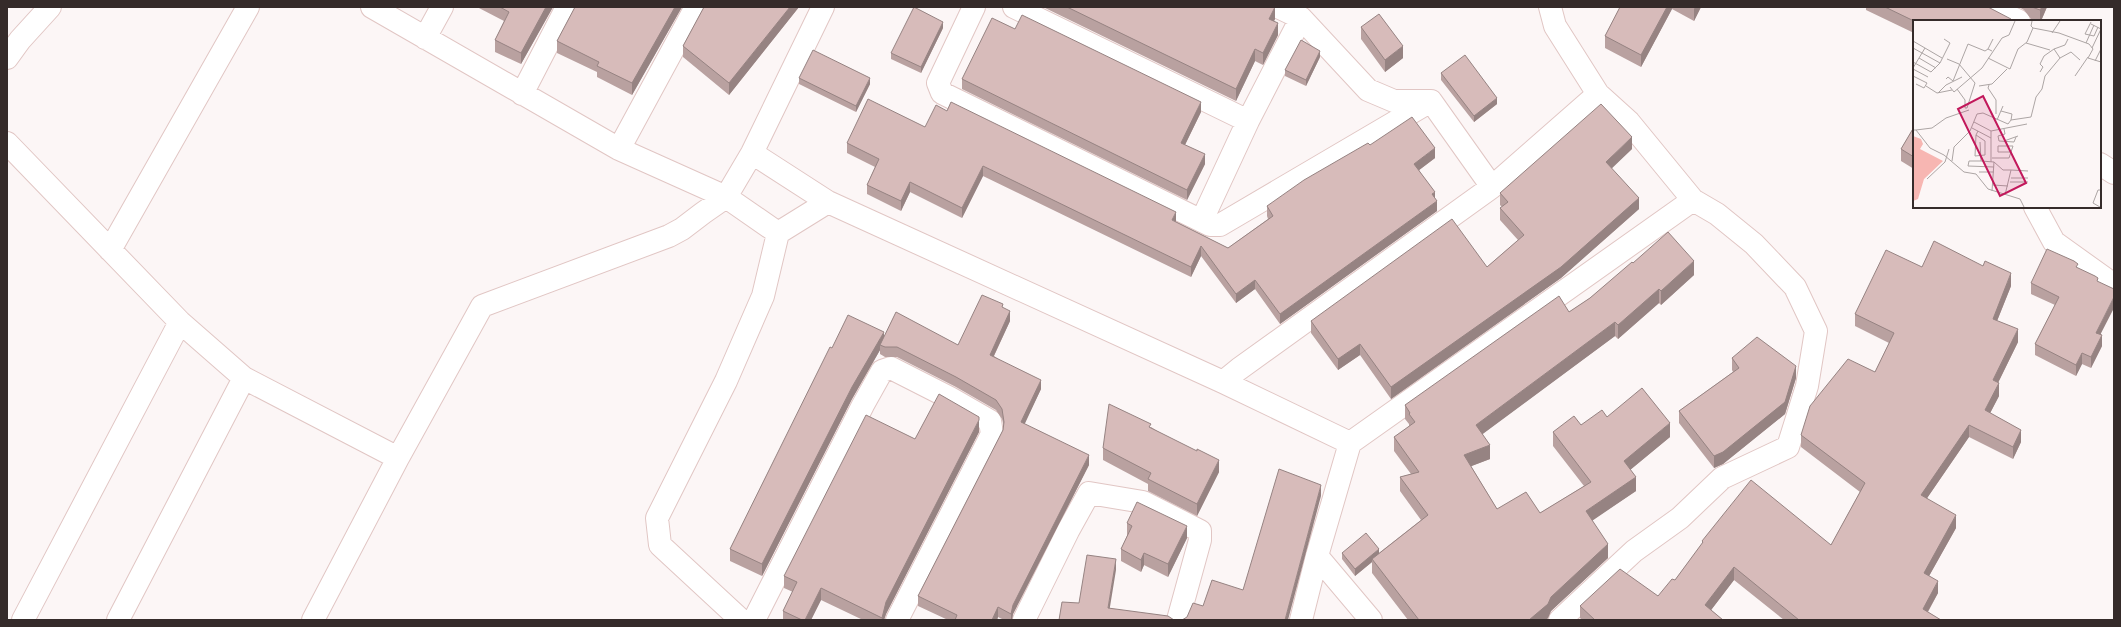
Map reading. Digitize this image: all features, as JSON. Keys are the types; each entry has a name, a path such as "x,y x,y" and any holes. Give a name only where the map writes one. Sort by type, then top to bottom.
{"street":[{"path":"7,58 20,40 50,7"},
{"path":"110,250 248,7"},
{"path":"372,7 618,149 726,197 778,233"},
{"path":"425,38 442,7"},
{"path":"522,94 567,7"},
{"path":"618,149 696,7"},
{"path":"313,620 398,458 482,306 669,236 682,230 702,213 726,197 752,153 824,7"},
{"path":"974,7 938,83 942,93 1210,225 1220,225 1431,101"},
{"path":"1014,7 1248,121"},
{"path":"1278,7 1301,18 1368,90 1394,101 1431,101"},
{"path":"1550,7 1555,26 1598,94 1628,122 1693,200 1717,214 1754,244 1795,287 1816,331 1808,386 1788,447 1722,478 1680,518 1634,551 1560,620"},
{"path":"1989,7 2017,20"},
{"path":"1202,220 1248,121 1301,18"},
{"path":"1223,382 1492,187 1598,94"},
{"path":"1431,101 1492,187"},
{"path":"7,143 180,322 244,378 398,458"},
{"path":"752,153 828,202 1223,382 1350,444"},
{"path":"2101,165 2114,173"},
{"path":"1301,620 1317,556 1350,444 1693,200"},
{"path":"741,620 660,545 657,518 726,381 763,296 778,233 828,202"},
{"path":"2036,208 2054,242 2114,285"},
{"path":"24,620 180,322"},
{"path":"754,620 863,405 882,371 891,368 950,398 990,421 992,434 897,620"},
{"path":"118,620 244,378"},
{"path":"1024,620 1068,531 1089,493 1142,502 1200,531 1200,540 1178,620"},
{"path":"1317,556 1371,620"},
{"path":"1041,620 1043,581"}],"building":[{"path":"500,7 546,7 521,53 495,40 509,12"},
{"path":"575,7 675,7 632,83 597,66 599,62 557,41"},
{"path":"704,7 790,7 729,83 683,46"},
{"path":"914,7 943,22 921,67 891,53"},
{"path":"1067,7 1275,7 1269,19 1278,23 1263,53 1255,49 1236,89"},
{"path":"1620,7 1667,7 1641,55 1605,36"},
{"path":"1885,7 1988,7 2011,19 2011,20 1913,21"},
{"path":"2032,7 2042,7 2040,10"},
{"path":"1379,14 1403,46 1385,60 1361,27"},
{"path":"1022,15 1201,102 1181,143 1205,154 1187,190 962,79 992,18 1015,29"},
{"path":"1301,40 1320,51 1306,80 1285,70"},
{"path":"813,50 870,78 856,106 799,78"},
{"path":"1465,55 1497,98 1474,116 1441,73"},
{"path":"868,99 925,127 936,105 947,111 951,102 1176,212 1172,220 1228,248 1273,216 1267,206 1304,180 1368,143 1370,145 1412,117 1435,148 1414,164 1435,192 1432,194 1437,201 1280,314 1255,280 1236,294 1201,246 1191,267 983,166 962,208 910,182 901,201 867,185 879,159 847,143"},
{"path":"1601,104 1632,137 1606,162 1639,198 1561,267 1391,387 1360,344 1338,359 1311,321 1452,219 1487,267 1524,235 1500,208 1508,202 1500,193"},
{"path":"1913,129 1913,156 1901,149"},
{"path":"1668,232 1694,261 1661,291 1659,289 1618,325 1615,322 1476,425 1490,445 1464,455 1497,509 1526,492 1540,513 1591,482 1553,432 1574,416 1581,425 1602,410 1607,417 1642,388 1670,423 1624,461 1636,477 1586,511 1608,544 1551,597 1548,604 1529,620 1419,620 1372,559 1428,515 1400,477 1419,472 1394,437 1415,422 1405,405 1559,296 1569,312 1590,298"},
{"path":"1934,241 1983,266 1985,261 2011,273 1993,319 2018,329 1993,380 1999,383 1985,410 2021,430 2013,447 1969,425 1921,495 1956,515 1924,573 1938,581 1923,609 1941,620 1799,620 1734,567 1705,605 1723,620 1595,620 1580,606 1620,569 1658,596 1672,579 1675,580 1703,542 1702,541 1751,480 1831,545 1865,483 1801,435 1810,406 1848,359 1875,372 1894,333 1855,314 1886,250 1922,267"},
{"path":"2047,249 2074,261 2078,264 2076,267 2095,276 2098,278 2097,281 2114,289 2114,297 2096,333 2102,335 2091,357 2082,353 2076,365 2035,344 2059,297 2031,283"},
{"path":"982,295 1003,304 1002,307 1010,311 990,355 1041,380 1021,422 1089,455 1013,605 1011,614 998,607 992,620 955,620 957,615 918,596 1003,430 1004,422 1002,409 996,400 956,377 897,347 885,347 880,345 896,312 958,345"},
{"path":"848,315 884,332 852,387 762,564 730,549 830,347 832,348"},
{"path":"1757,337 1796,366 1785,402 1723,452 1714,456 1679,411 1739,368 1732,358"},
{"path":"939,394 979,417 979,420 886,602 882,618 821,588 805,620 783,611 797,582 784,576 866,415 915,439"},
{"path":"1109,404 1151,424 1149,427 1197,451 1197,449 1219,460 1197,504 1148,479 1151,473 1103,448"},
{"path":"1279,469 1321,485 1285,620 1182,620 1187,617 1193,603 1203,606 1212,580 1243,590"},
{"path":"1137,502 1187,526 1168,564 1144,553 1141,560 1121,549 1132,526 1127,523"},
{"path":"1366,533 1379,549 1355,569 1342,553"},
{"path":"1087,555 1116,559 1108,608 1168,616 1174,620 1059,620 1062,602 1079,603"}]}
